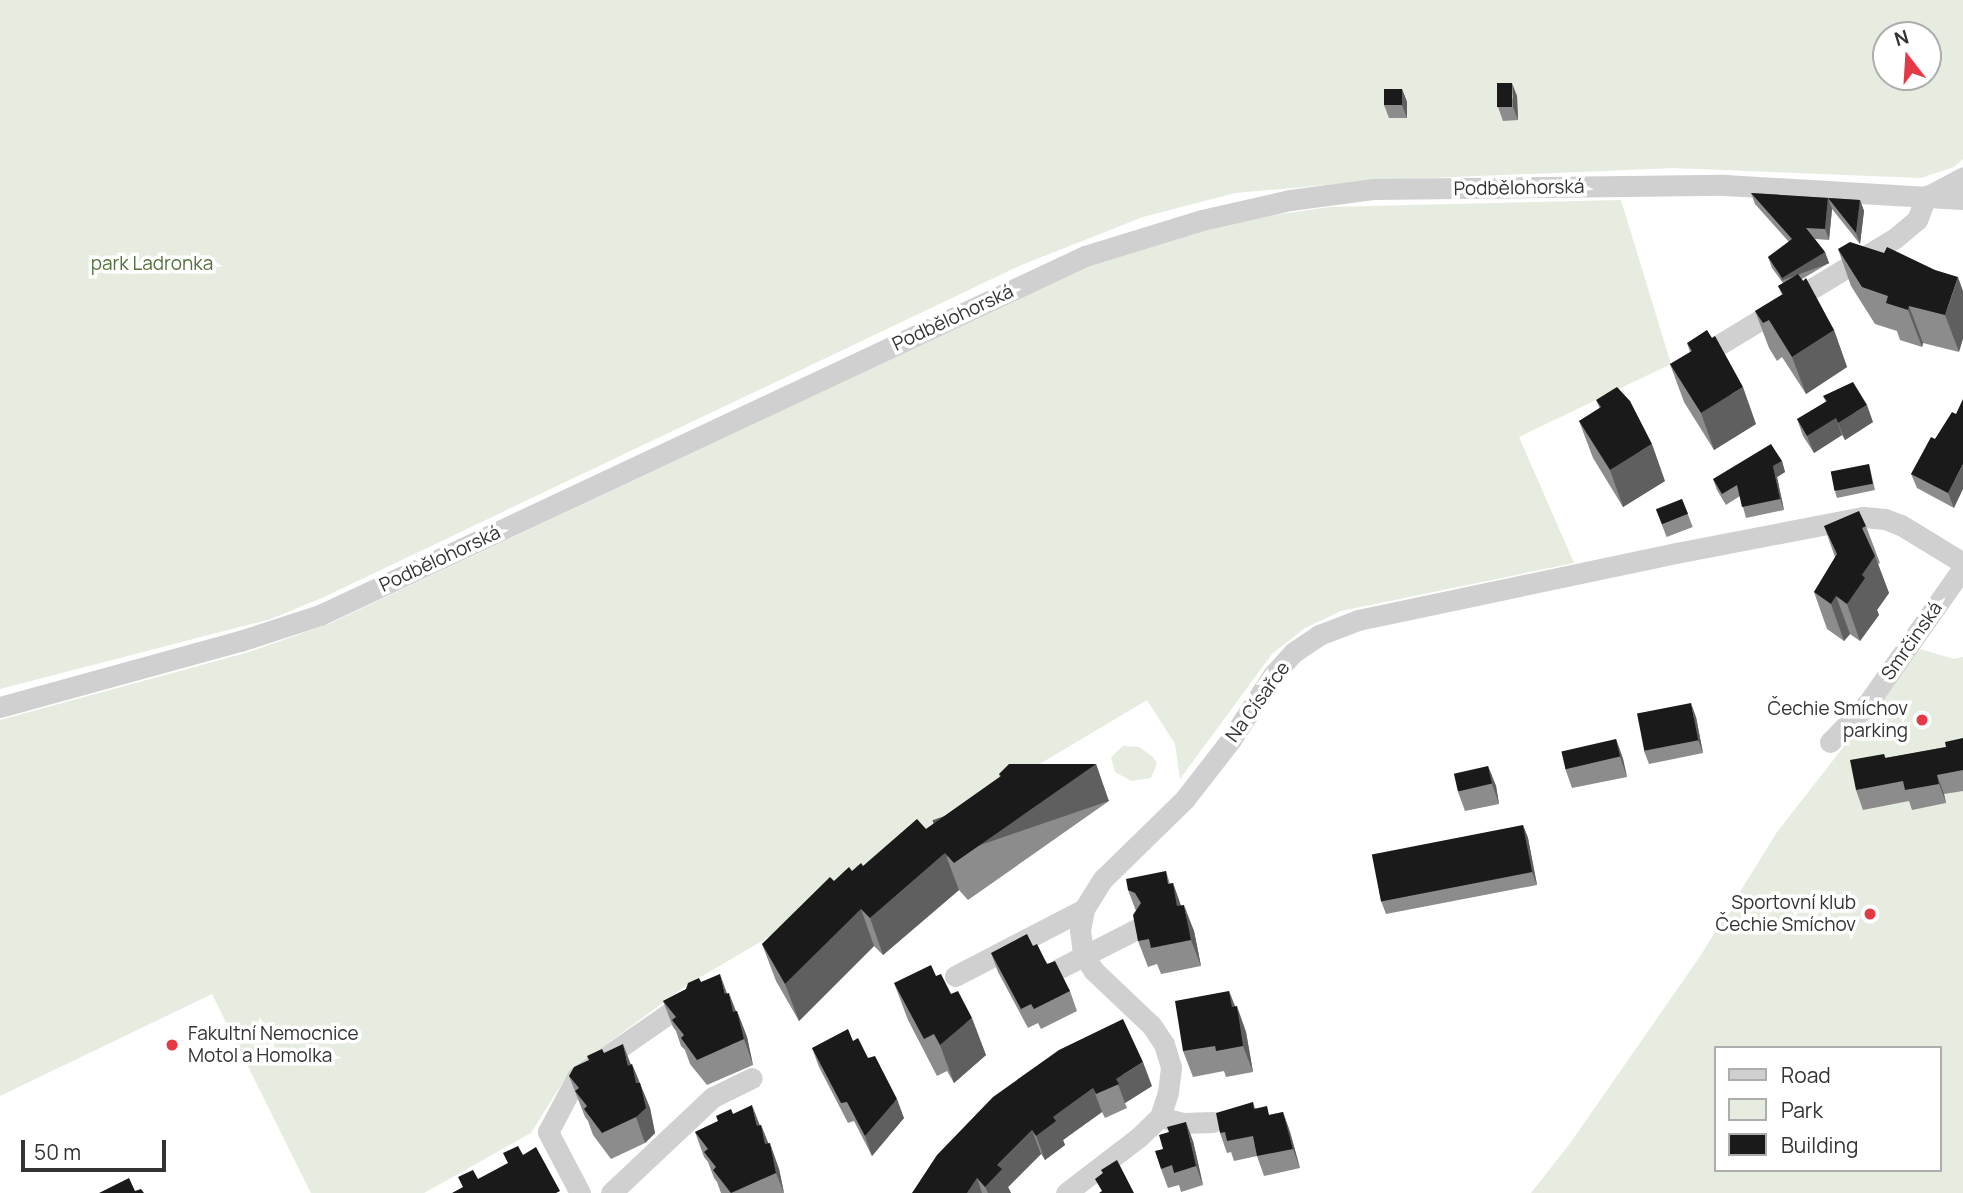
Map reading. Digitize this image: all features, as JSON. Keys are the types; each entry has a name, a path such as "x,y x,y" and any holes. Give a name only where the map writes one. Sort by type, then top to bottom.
{"street":[{"path":"1717,346 1894,239 1917,220 1926,197 1963,177"},
{"name":"Podbělohorská","path":"0,707 240,641 320,615 1085,256 1202,220 1290,200 1374,189 1724,186 1963,199"},
{"name":"Na Císařce","path":"1083,954 1080,930 1084,909 1103,879 1184,800 1230,741 1273,675 1294,652 1319,635 1358,620 1863,517 1885,519 1901,525 1963,566"},
{"name":"Smrčinská","path":"1830,742 1868,703 1963,566"},
{"path":"955,976 1084,909"},
{"path":"1060,968 1137,929"},
{"path":"1066,1193 1139,1137 1160,1117 1168,1092 1171,1067 1164,1044 1151,1025 1094,971 1083,954"},
{"path":"580,1193 548,1132 576,1077 688,1000"},
{"path":"1119,1029 1141,1018"},
{"path":"611,1193 713,1097 752,1078"},
{"path":"1160,1117 1182,1122 1213,1122"},
{"path":"536,1164 558,1153"}],"green space":[{"name":"park Ladronka","path":"0,0 1963,0 1963,159 1954,167 1921,178 1673,168 1383,180 1235,193 1143,217 1019,266 324,597 271,619 0,689"},
{"path":"1621,200 1671,364 1519,437 1574,563 1341,611 1305,628 1272,654 1180,779 1175,744 1147,700 887,855 767,938 687,985 569,1072 531,1133 424,1193 311,1193 212,994 0,1096 0,720 249,652 331,623 1083,268 1182,235 1255,218 1329,207"},
{"name":"Sportovní klub Čechie Smíchov","path":"1920,649 1954,659 1963,657 1963,1193 1531,1193 1571,1142 1699,958 1777,832"},
{"path":"1123,746 1139,747 1153,757 1157,763 1151,778 1131,781 1115,772 1111,757"}],"building":[{"path":"1497,83 1512,83 1512,107 1497,107"},
{"path":"1384,89 1402,89 1402,105 1384,105"},
{"path":"1751,193 1860,200 1856,233 1828,198 1825,229 1806,228 1825,252 1782,278 1768,257 1792,239"},
{"path":"1850,242 1884,253 1887,247 1935,270 1958,277 1945,315 1909,306 1908,310 1886,303 1888,296 1862,287 1838,249"},
{"path":"1798,274 1803,281 1806,278 1834,330 1792,357 1769,320 1763,323 1755,311 1783,294 1778,286"},
{"path":"1707,330 1712,338 1715,336 1743,387 1701,413 1670,364 1692,351 1687,343"},
{"path":"1853,382 1867,405 1838,423 1836,418 1807,436 1797,419 1827,401 1823,396"},
{"path":"1617,387 1630,401 1652,444 1610,470 1579,421 1601,407 1596,400"},
{"path":"1963,399 1963,464 1948,493 1911,474 1931,437 1935,439 1952,412 1956,414"},
{"path":"1771,444 1782,461 1773,466 1780,499 1742,507 1737,485 1722,494 1713,479"},
{"path":"1869,464 1873,484 1835,491 1831,471"},
{"path":"1682,499 1688,514 1662,524 1656,509"},
{"path":"1859,511 1866,526 1862,528 1875,556 1862,575 1865,578 1847,604 1836,596 1831,604 1814,592 1837,554 1824,526"},
{"path":"1691,703 1698,740 1644,751 1637,713"},
{"path":"1963,738 1963,770 1937,775 1939,784 1905,790 1903,781 1856,790 1850,760 1884,754 1885,758 1946,747 1945,742"},
{"path":"1616,739 1620,757 1565,769 1561,752"},
{"path":"1009,764 1096,764 954,863 945,853 870,918 861,909 785,984 762,944 830,877 834,881 849,867 852,871 861,863 863,866 917,819 926,829 1001,776 999,774"},
{"path":"1488,766 1492,784 1458,791 1454,774"},
{"path":"1523,825 1532,872 1381,902 1372,854"},
{"path":"1166,871 1168,884 1173,883 1177,906 1184,905 1191,940 1151,948 1149,939 1138,941 1133,915 1141,903 1135,893 1128,890 1126,879"},
{"path":"1027,934 1033,946 1037,944 1047,964 1055,961 1070,991 1034,1009 1031,1004 1021,1009 991,953"},
{"path":"931,965 936,976 941,974 951,994 958,991 972,1018 940,1045 934,1034 924,1039 894,983"},
{"path":"720,974 725,994 729,993 733,1012 737,1011 744,1039 697,1060 681,1038 684,1035 672,1020 676,1017 663,1001 686,989 688,983 699,978 701,982"},
{"path":"1229,991 1232,1007 1237,1006 1243,1046 1216,1051 1215,1046 1183,1051 1175,1001"},
{"path":"1123,1019 1143,1062 1116,1079 1119,1084 1096,1094 1093,1088 1053,1117 1056,1121 1036,1136 1032,1130 997,1165 1002,1169 985,1187 977,1178 967,1193 912,1193 937,1155 993,1097 1059,1050"},
{"path":"848,1029 853,1041 858,1038 868,1058 875,1056 897,1099 865,1136 847,1102 841,1103 812,1048"},
{"path":"623,1044 628,1066 632,1064 636,1083 640,1083 646,1108 636,1117 602,1133 584,1109 587,1106 575,1091 579,1088 569,1076 574,1067 589,1060 587,1056 602,1049 604,1053"},
{"path":"1253,1102 1254,1109 1267,1106 1269,1115 1283,1112 1293,1149 1257,1156 1253,1136 1227,1141 1225,1132 1220,1133 1216,1113"},
{"path":"752,1105 757,1126 761,1125 765,1144 770,1143 776,1173 731,1193 713,1170 716,1167 704,1152 708,1149 695,1132 718,1121 716,1116 731,1109 733,1114"},
{"path":"1186,1122 1196,1166 1174,1173 1172,1165 1161,1169 1155,1151 1163,1149 1159,1135 1169,1132 1167,1127"},
{"path":"518,1146 523,1155 536,1147 560,1191 452,1193 463,1187 458,1177 473,1170 478,1179 508,1163 503,1153"},
{"path":"1117,1160 1134,1193 1099,1193 1102,1191 1095,1179 1103,1173 1101,1170"},
{"path":"129,1178 135,1191 141,1189 144,1193 99,1193"}],"place":[{"name":"Čechie Smíchov parking","path":"1922,720"},
{"name":"Sportovní klub Čechie Smíchov","path":"1870,914"},
{"name":"Fakultní Nemocnice Motol a Homolka","path":"172,1045"}]}
